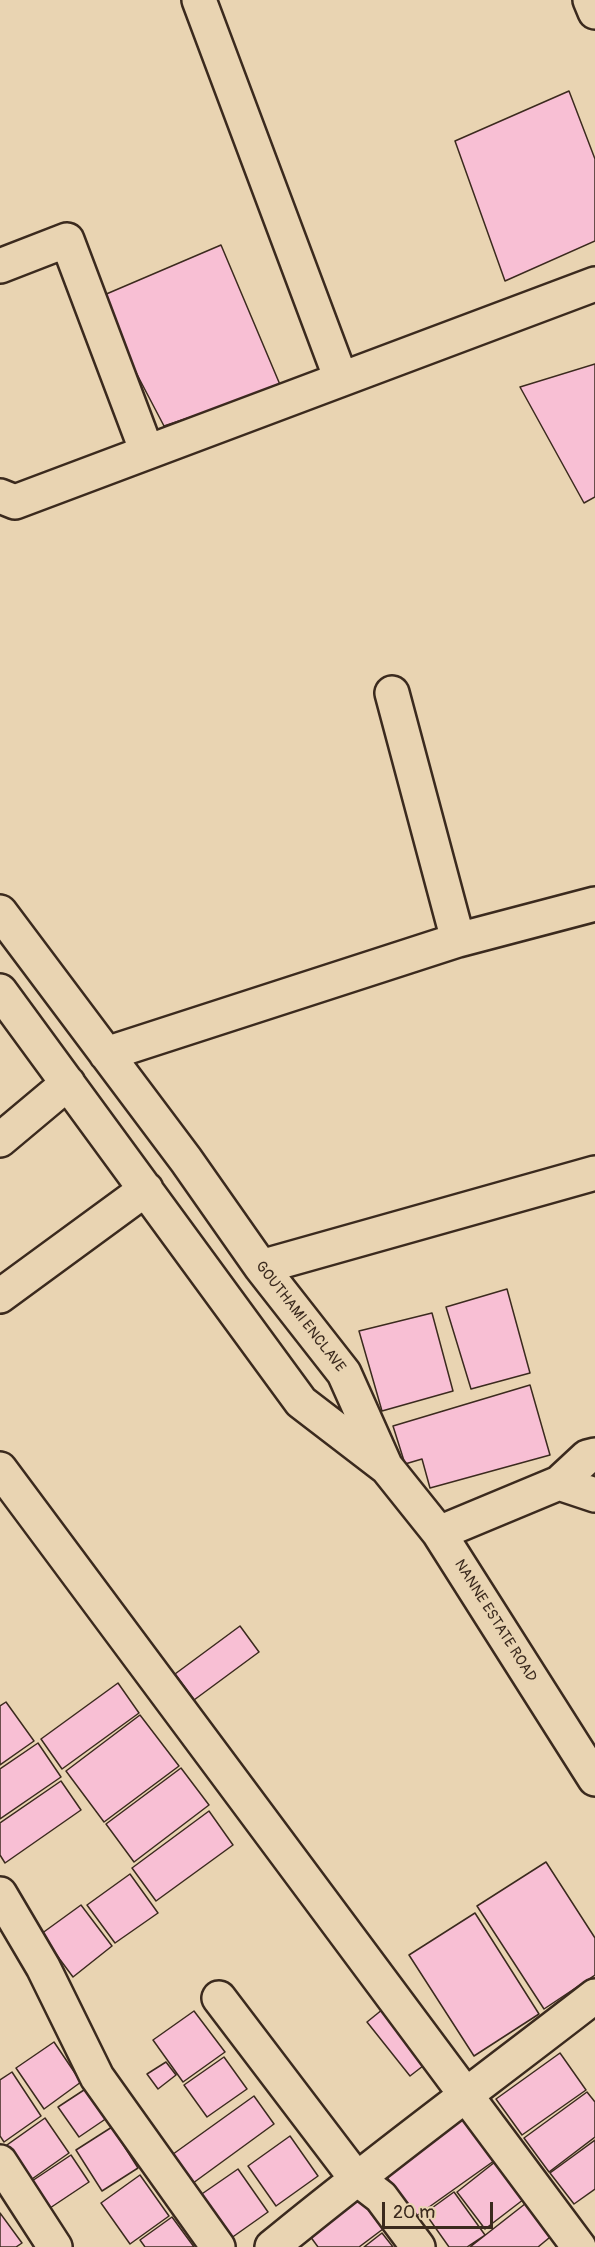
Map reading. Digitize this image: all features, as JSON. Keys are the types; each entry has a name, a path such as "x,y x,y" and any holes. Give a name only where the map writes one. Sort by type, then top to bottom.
{"street":[{"path":"199,0 341,379"},
{"path":"590,0 595,12"},
{"path":"0,266 67,240 147,452"},
{"path":"0,496 15,502 595,284"},
{"path":"392,693 458,940"},
{"path":"106,1054 458,940 595,904"},
{"name":"GOUTHAMI ENCLAVE","path":"0,912 186,1160 261,1268 344,1373 387,1468"},
{"path":"0,991 301,1402 387,1468"},
{"path":"0,1140 68,1083"},
{"path":"261,1268 595,1173"},
{"path":"0,1296 146,1189"},
{"path":"439,1533 560,1483 587,1457 595,1455"},
{"name":"NANNE ESTATE ROAD","path":"387,1468 439,1533 595,1779"},
{"path":"0,1469 579,2247"},
{"path":"560,1483 595,1495"},
{"path":"0,1894 43,1967 97,2077 218,2247"},
{"path":"272,2247 355,2177 468,2096 595,1996"},
{"path":"219,1998 355,2177 381,2197 418,2247"},
{"path":"0,2162 55,2247"}],"building":[{"path":"569,91 595,159 595,241 505,281 455,141"},
{"path":"221,245 281,387 164,426 97,298"},
{"path":"595,364 595,497 584,503 520,387"},
{"path":"507,1289 530,1373 471,1389 446,1307"},
{"path":"432,1313 453,1391 382,1411 359,1331"},
{"path":"530,1385 550,1455 430,1488 422,1459 405,1464 393,1426"},
{"path":"240,1626 259,1652 194,1700 175,1674"},
{"path":"118,1683 139,1713 62,1769 41,1739"},
{"path":"6,1702 34,1741 0,1765 0,1706"},
{"path":"140,1715 179,1766 104,1822 66,1771"},
{"path":"38,1743 61,1777 0,1819 0,1769"},
{"path":"181,1768 209,1805 134,1862 106,1824"},
{"path":"61,1781 81,1810 5,1863 0,1855 0,1823"},
{"path":"209,1811 233,1845 156,1901 132,1868"},
{"path":"546,1862 595,1938 595,1975 544,2009 477,1906"},
{"path":"130,1874 158,1913 115,1943 87,1905"},
{"path":"81,1905 112,1946 73,1977 41,1934"},
{"path":"475,1913 539,2014 474,2056 409,1955"},
{"path":"388,2005 432,2059 410,2076 367,2022"},
{"path":"194,2011 225,2052 183,2082 153,2040"},
{"path":"54,2042 81,2082 44,2109 16,2068"},
{"path":"560,2053 586,2090 522,2135 496,2099"},
{"path":"224,2057 247,2089 207,2117 184,2085"},
{"path":"166,2062 176,2075 158,2089 147,2074"},
{"path":"12,2072 41,2116 4,2142 0,2136 0,2080"},
{"path":"87,2088 107,2118 79,2137 58,2107"},
{"path":"587,2092 595,2102 595,2137 549,2172 524,2138"},
{"path":"254,2096 274,2124 189,2186 169,2157"},
{"path":"467,2114 498,2158 415,2217 384,2173"},
{"path":"45,2118 69,2153 22,2186 0,2150"},
{"path":"112,2127 138,2168 102,2191 76,2150"},
{"path":"290,2136 318,2176 276,2206 248,2166"},
{"path":"595,2140 595,2189 574,2204 550,2173"},
{"path":"71,2155 89,2182 50,2208 32,2181"},
{"path":"500,2158 528,2196 485,2229 457,2192"},
{"path":"238,2169 268,2212 227,2241 196,2198"},
{"path":"140,2175 169,2216 130,2244 101,2203"},
{"path":"454,2192 485,2235 467,2247 449,2247 425,2213"},
{"path":"356,2194 383,2229 359,2247 318,2247 307,2232"},
{"path":"530,2200 555,2233 538,2247 470,2247"},
{"path":"0,2213 22,2243 16,2247 0,2247"},
{"path":"172,2217 194,2247 145,2247 140,2240"},
{"path":"382,2233 393,2247 364,2247"}]}
